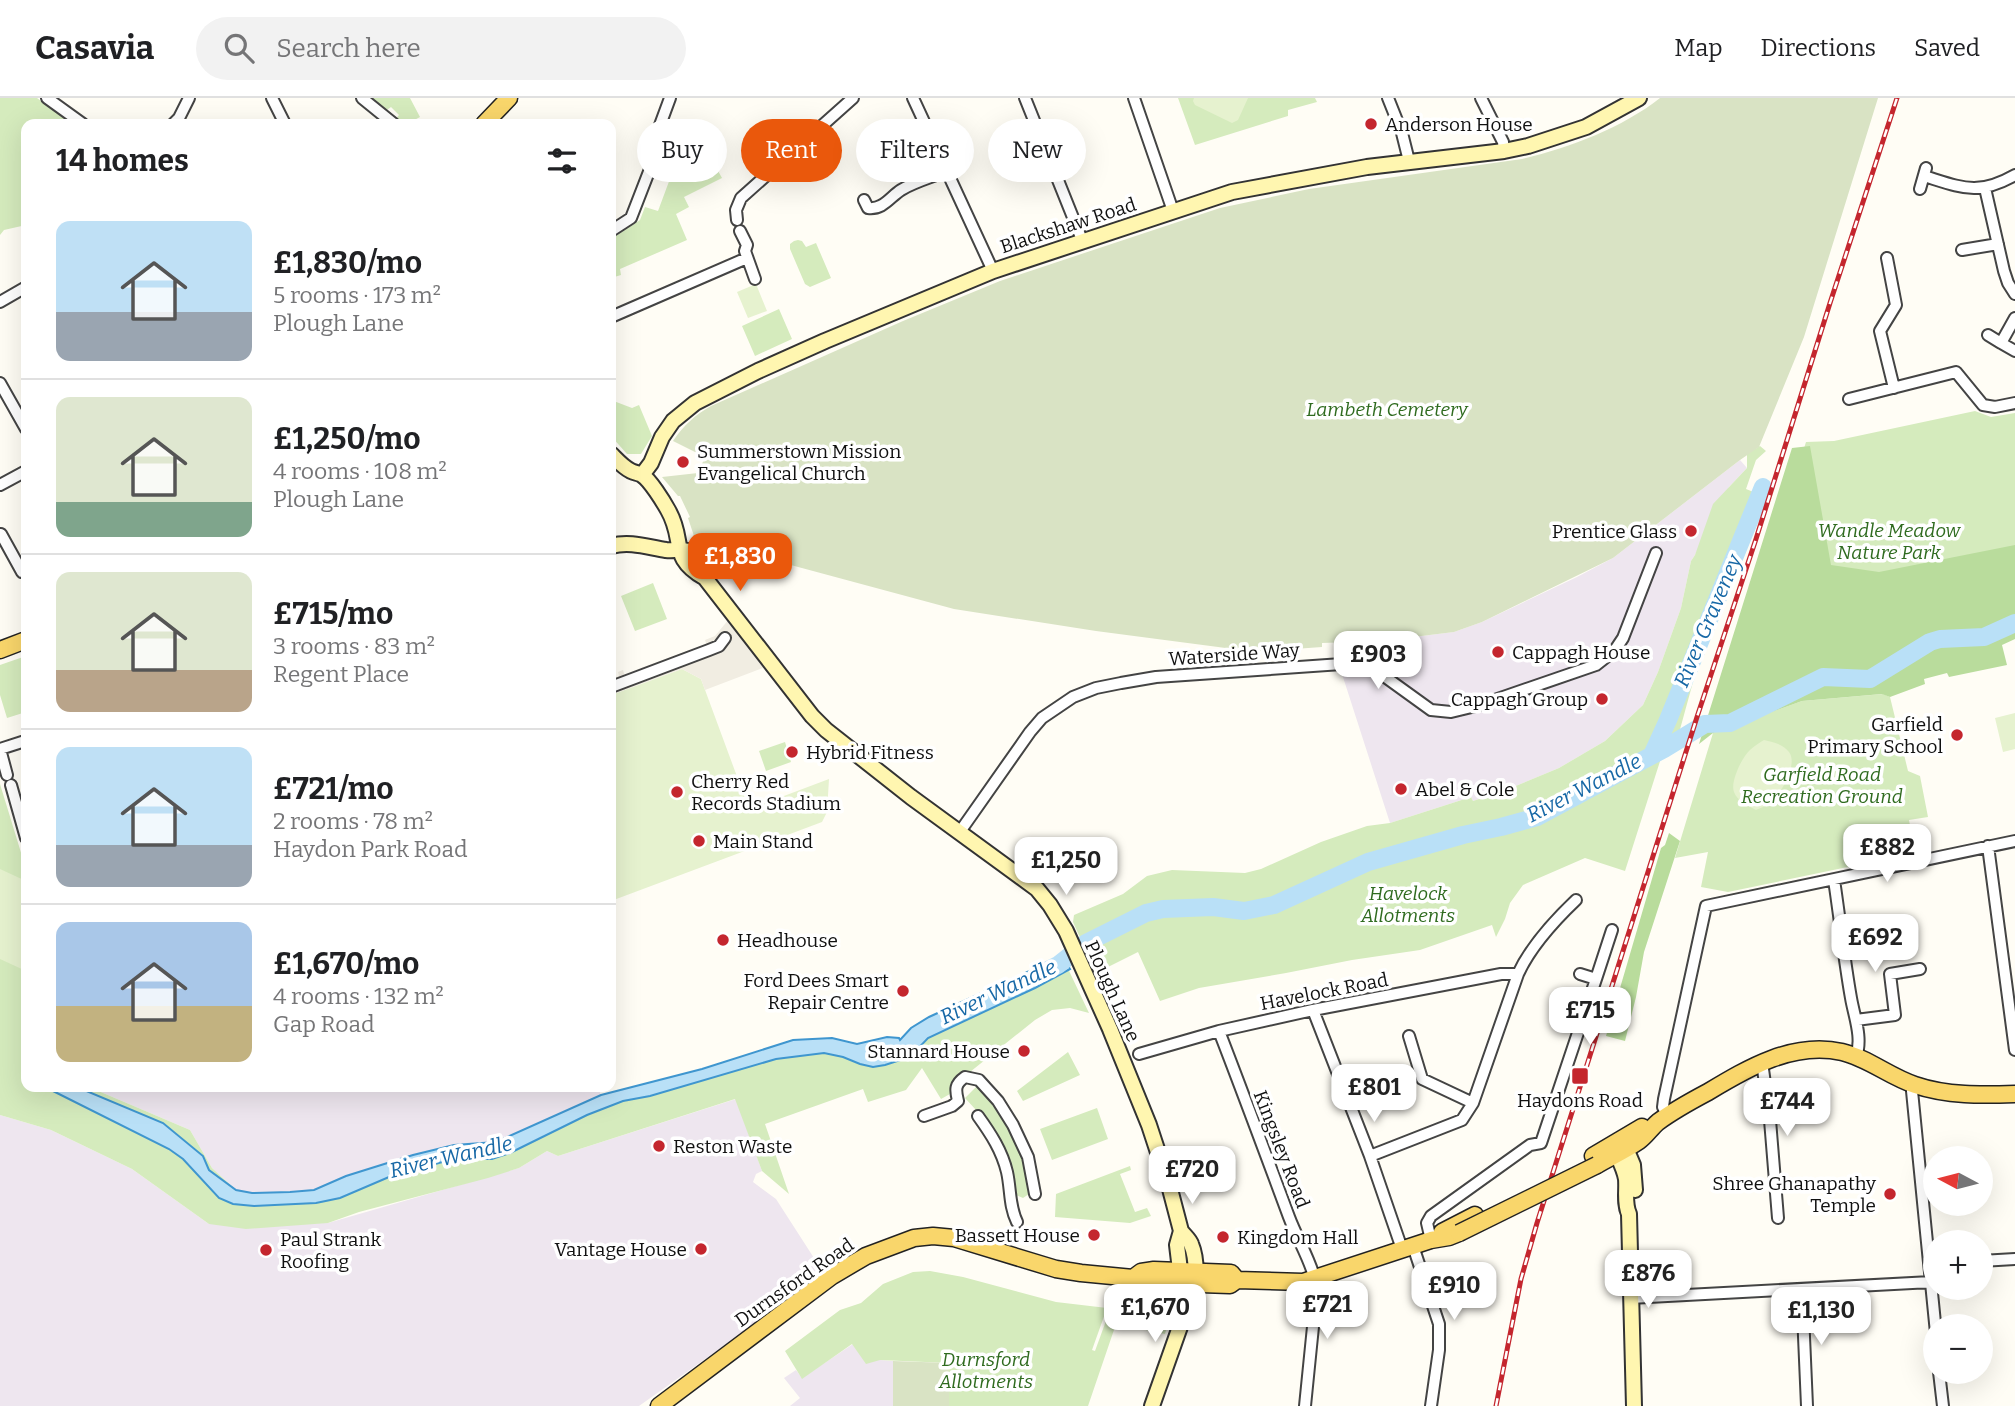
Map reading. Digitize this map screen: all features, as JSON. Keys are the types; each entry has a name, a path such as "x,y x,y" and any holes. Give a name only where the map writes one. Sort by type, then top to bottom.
{"main road":[{"path":"489,119 509,98"},
{"path":"0,650 21,642"},
{"path":"1187,1278 1231,1273 1237,1280 1298,1282 1431,1240 1449,1237 1458,1228 1619,1146 1642,1139 1662,1120 1743,1071 1783,1055 1815,1049 1840,1051 1856,1056 1914,1085 1961,1094 2015,1094"},
{"name":"Durnsford Road","path":"659,1406 832,1276 866,1256 914,1238 954,1238 1056,1269 1096,1275 1133,1278 1142,1272 1187,1278"}],"street":[{"path":"47,98 76,119"},
{"path":"181,119 189,98"},
{"path":"272,98 282,119"},
{"path":"362,98 388,119"},
{"path":"616,228 632,218 657,151 656,136 670,98"},
{"path":"755,279 745,251 747,245 736,210 741,198 853,98"},
{"path":"914,98 923,119"},
{"path":"1025,98 1082,240"},
{"path":"1134,98 1173,211"},
{"path":"1388,98 1402,133 1409,161"},
{"path":"1481,98 1503,142 1504,151"},
{"name":"Blackshaw Road","path":"642,475 673,421 695,403 825,341 993,271 1221,195 1354,169 1528,146 1566,135 1639,98"},
{"path":"1920,189 1925,172 1967,188 1998,185 2015,175"},
{"path":"864,200 867,208 872,209 889,202 900,191 921,182"},
{"path":"952,182 993,271"},
{"path":"1985,188 2008,283 2015,294"},
{"path":"1962,250 1998,244"},
{"path":"616,315 747,258"},
{"path":"1887,258 1896,305 1880,331 1894,387"},
{"path":"0,302 21,290"},
{"path":"2001,343 2015,318"},
{"path":"1989,335 2015,351"},
{"path":"1849,400 1956,373 1983,405 1996,407 2015,403"},
{"path":"0,383 21,420"},
{"path":"616,459 629,471 642,475 668,510 679,549 668,551 636,544 616,546"},
{"path":"0,485 21,474"},
{"path":"1,534 21,570"},
{"name":"Plough Lane","path":"679,549 692,553 701,564 705,578 812,716 826,730 959,833 1037,889 1050,905 1068,937 1110,1029 1149,1125 1181,1231 1191,1243 1187,1278 1178,1313 1182,1321 1152,1406"},
{"name":"Waterside Way","path":"959,833 1030,732 1042,718 1073,697 1097,688 1156,677 1356,663 1377,671 1432,710 1451,712 1480,705 1596,665 1615,650 1623,638 1656,554"},
{"path":"616,685 719,646 725,638"},
{"path":"21,743 0,749 21,821"},
{"path":"1662,1120 1664,1099 1706,906 2015,841"},
{"path":"1988,846 2015,1050"},
{"path":"1834,880 1856,1020 1856,1056"},
{"path":"1370,1156 1462,1120 1473,1103 1522,965 1556,920 1576,900"},
{"path":"1431,1240 1427,1223 1431,1216 1530,1145 1541,1143 1612,930"},
{"path":"1856,1020 1895,1015 1890,974 1920,969"},
{"name":"Havelock Road","path":"1139,1055 1219,1031 1313,1010 1501,974 1518,975"},
{"path":"1580,974 1596,979"},
{"path":"1313,1010 1435,1311 1440,1333 1431,1406"},
{"name":"Kingsley Road","path":"1219,1031 1295,1233 1315,1278"},
{"path":"1409,1036 1422,1079 1473,1103"},
{"path":"1762,1062 1778,1218"},
{"path":"924,1116 952,1106 958,1101 955,1091 958,1082 965,1077 979,1080 998,1101 1013,1125 1028,1157 1035,1195"},
{"path":"1914,1085 1912,1091 1928,1230"},
{"path":"978,1116 998,1145 1007,1171 1011,1210 1017,1222"},
{"path":"1619,1146 1629,1214 1634,1406"},
{"path":"1514,1157 1524,1164"},
{"path":"1993,1260 2015,1259"},
{"path":"1305,1406 1317,1289 1315,1278"},
{"path":"1630,1298 1923,1282"},
{"path":"1802,1290 1807,1406"},
{"path":"1941,1384 1943,1406"}],"shaded area":[{"path":"1740,460 1747,468 1729,487 1691,561 1681,608 1643,705 1605,741 1559,768 1473,801 1471,797 1390,823 1342,674 1333,659 1373,658 1381,641 1454,632 1482,622 1577,577 1613,558"},
{"path":"729,619 765,667 705,690 701,679 682,669 616,693 618,672 623,670 625,677 641,671 641,668 707,646 705,640 715,636"},
{"path":"101,1092 600,1092 601,1095 496,1142 454,1145 413,1155 346,1176 314,1190 252,1193 236,1190 212,1168 190,1130"},
{"path":"736,1099 762,1171 756,1174 753,1182 776,1199 814,1258 818,1269 815,1280 639,1406 0,1406 0,1115 51,1130 132,1169 209,1224 328,1223 519,1168 547,1151 558,1156"},
{"path":"853,1344 857,1350 880,1360 893,1361 893,1406 790,1406 800,1398 784,1378 796,1370 802,1378"}],"green space":[{"path":"0,98 37,98 65,119 21,119 21,226 4,230 0,235"},
{"path":"372,98 410,98 420,117 396,119 399,115 391,107 387,110"},
{"path":"1178,98 1315,98 1317,102 1288,110 1288,116 1195,145"},
{"path":"1194,98 1248,98 1238,120 1232,123 1195,105"},
{"name":"Lambeth Cemetery","path":"1660,98 1878,98 1804,337 1759,447 1613,558 1482,622 1454,632 1381,641 1322,643 1322,647 1265,651 1096,631 954,609 717,545 696,542 688,518 690,517 680,496 662,477 698,473 705,457 673,441 690,421 711,406 1000,281 1220,208 1309,189 1522,159 1576,143 1612,128"},
{"path":"669,182 714,182 684,197 689,207 676,214 687,240 620,269 621,275 616,276 616,236 640,220 645,207 658,211"},
{"path":"798,240 806,247 816,243 831,278 810,287 805,284 790,249 790,244"},
{"path":"756,284 767,311 748,318 737,292"},
{"path":"779,309 792,339 755,356 742,326"},
{"path":"616,402 632,408 639,405 652,436 641,454 627,454 616,442"},
{"name":"Wandle Meadow Nature Park","path":"1975,411 1991,417 2015,413 2015,623 1719,715 1806,442 1834,441"},
{"name":"Havelock Allotments","path":"1760,446 1766,451 1756,460 1746,489 1756,493 1701,653 1679,733 1662,755 1625,871 1585,858 1523,885 1510,903 1496,937 1492,925 1420,950 1199,988 1160,1001 1138,952 1096,973 1073,922 1074,915 1123,894 1147,876 1172,870 1245,873 1261,869 1321,842 1367,826 1390,823 1471,797 1473,801 1506,790 1559,768 1605,741 1643,705 1681,608 1691,561 1713,504 1747,468 1747,454"},
{"path":"1810,446 1831,565 1879,572 2015,545 2015,639 2002,645 2007,665 1949,677 1947,673 1924,679 1925,684 1890,697 1882,694 1802,701 1713,733 1699,744 1792,448"},
{"path":"653,583 667,619 635,631 621,596"},
{"path":"21,658 21,714 7,718 0,695 0,665"},
{"name":"Cherry Red Records Stadium","path":"682,669 701,679 749,809 829,779 827,812 822,822 616,899 616,693"},
{"name":"Garfield Road Recreation Ground","path":"1883,694 1890,697 1908,771 1920,776 1928,817 1909,820 1915,853 1728,892 1701,887 1708,852 1675,858 1713,733 1802,701"},
{"path":"2015,713 2015,749 2003,752 1995,718"},
{"path":"1764,740 1787,749 1791,765 1790,773 1777,796 1756,810 1738,798 1733,788 1740,764 1747,753"},
{"path":"785,742 791,762 766,771 759,751"},
{"path":"0,784 21,853 21,1092 101,1092 190,1130 212,1168 236,1190 252,1193 314,1190 346,1176 413,1155 454,1145 496,1142 601,1095 702,1069 793,1040 832,1038 857,1044 887,1037 900,1040 911,1028 929,1017 1062,956 1089,1013 1070,1008 1052,1010 1035,1020 970,1072 958,1077 950,1094 941,1099 922,1068 906,1090 868,1102 863,1089 765,1124 789,1194 762,1171 735,1099 558,1156 547,1151 519,1168 328,1223 246,1229 209,1224 132,1169 51,1130 0,1115"},
{"path":"1669,833 1680,841 1644,952 1625,1041 1606,1036 1661,848 1665,845"},
{"path":"0,869 21,879 21,969 0,959"},
{"path":"1068,1052 1080,1075 1023,1101 1017,1091"},
{"path":"977,1086 1001,1113 1013,1133 1029,1187 1029,1194 1023,1198 1012,1190 987,1122 965,1098"},
{"path":"1097,1108 1108,1139 1052,1160 1040,1129"},
{"path":"1130,1166 1131,1170 1120,1174 1135,1212 1147,1208 1151,1216 1130,1223 1055,1217 1056,1194"},
{"name":"Durnsford Allotments","path":"930,1271 1056,1302 1107,1308 1092,1350 1095,1351 1118,1288 1168,1295 1173,1306 1165,1334 1116,1324 1088,1406 949,1406 948,1363 880,1360 866,1364 852,1344 802,1379 785,1351 840,1310 861,1303 883,1284 913,1272"},
{"path":"893,1361 949,1363 949,1406 893,1406"}],"water":[{"path":"1062,956 1070,969 928,1038 910,1057 885,1065 873,1067 824,1053 776,1059 650,1096 623,1101 492,1159 453,1159 389,1177 340,1198 316,1203 254,1206 233,1204 219,1198 183,1159 169,1149 55,1092 89,1092 163,1123 203,1156 209,1170 236,1190 252,1193 314,1190 346,1176 413,1155 454,1145 496,1142 601,1095 702,1069 793,1040 832,1038 857,1044 887,1037 900,1040 911,1028 929,1017"}],"waterway":[{"name":"River Graveney","path":"1652,755 1763,487"},
{"name":"River Wandle","path":"1044,972 1058,965 1086,943 1146,913 1163,909 1213,907 1244,911 1274,905 1368,862 1537,817 1705,724 1730,723 1823,677 1870,679 1930,642 1984,637 2015,623"}],"railway":[{"path":"1496,1406 1521,1279 1537,1223 1897,98"}],"place":[{"name":"Anderson House","path":"1371,124"},
{"name":"Summerstown Mission Evangelical Church","path":"683,462"},
{"name":"Prentice Glass","path":"1691,531"},
{"name":"Cappagh House","path":"1498,652"},
{"name":"Cappagh Group","path":"1602,699"},
{"name":"Garfield Primary School","path":"1957,735"},
{"name":"Hybrid Fitness","path":"792,752"},
{"name":"Abel & Cole","path":"1401,789"},
{"name":"Cherry Red Records Stadium","path":"677,792"},
{"name":"Main Stand","path":"699,841"},
{"name":"Headhouse","path":"723,940"},
{"name":"Ford Dees Smart Repair Centre","path":"903,991"},
{"name":"Stannard House","path":"1024,1051"},
{"name":"Haydons Road","path":"1580,1076"},
{"name":"Reston Waste","path":"659,1146"},
{"name":"Shree Ghanapathy Temple","path":"1890,1194"},
{"name":"Bassett House","path":"1094,1235"},
{"name":"Kingdom Hall","path":"1223,1237"},
{"name":"Vantage House","path":"701,1249"},
{"name":"Paul Strank Roofing","path":"266,1250"}]}
